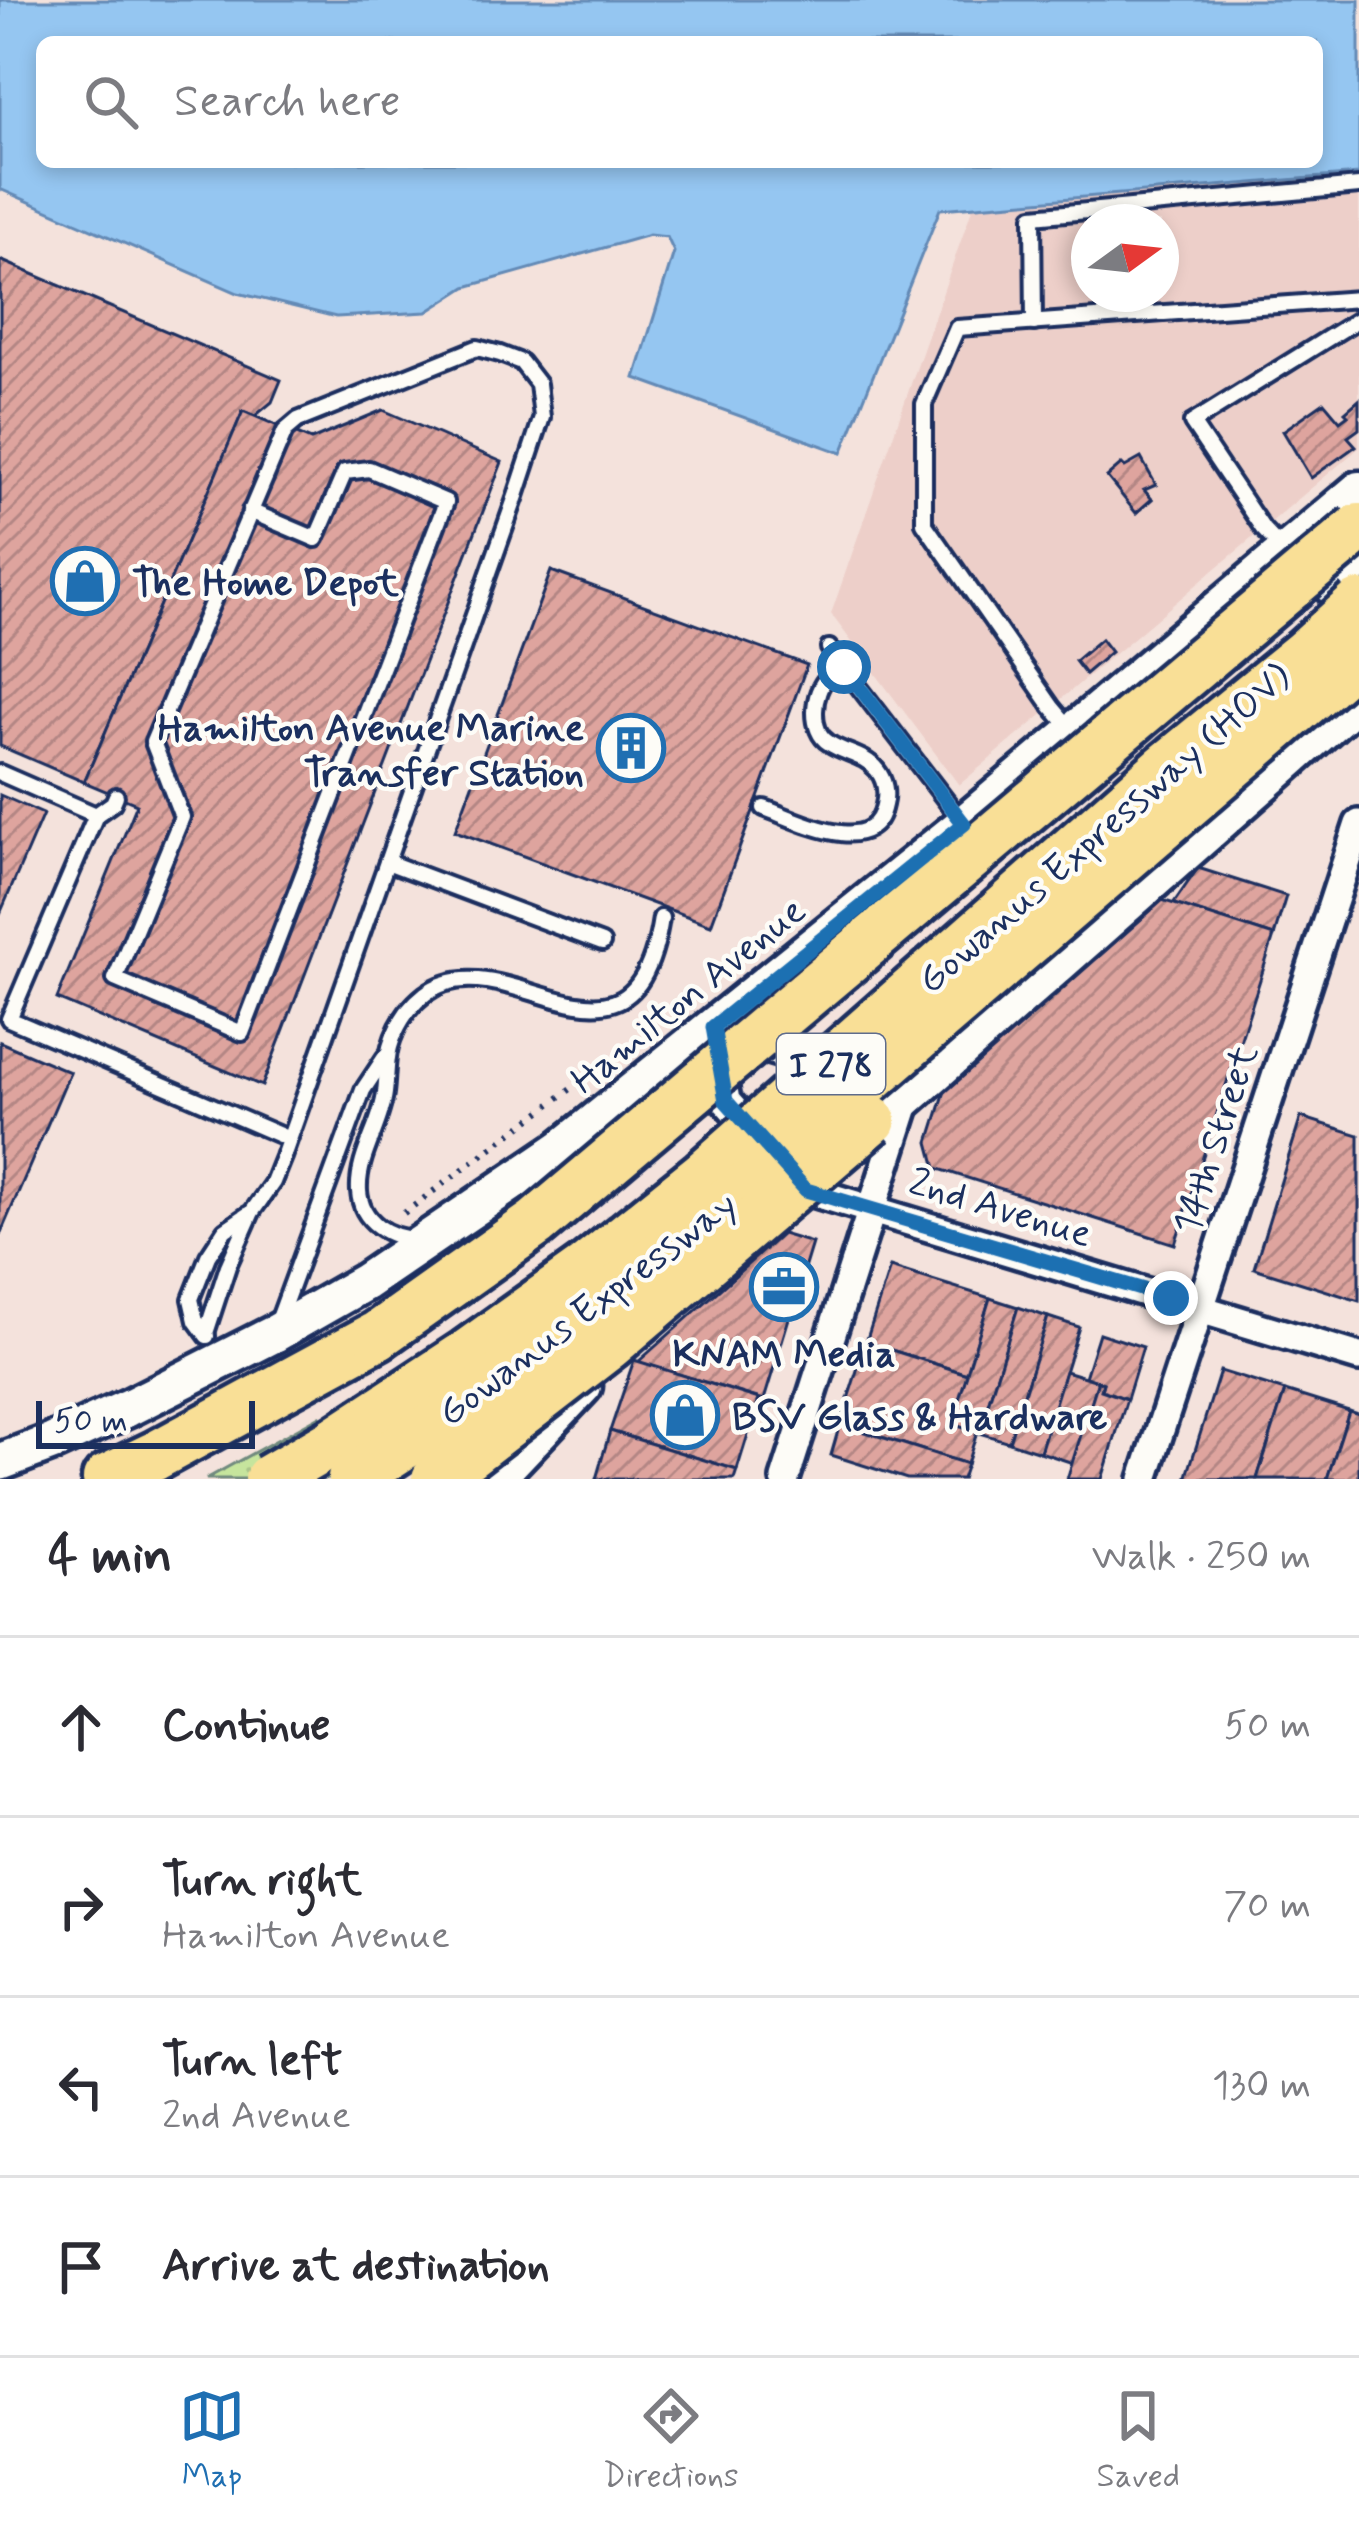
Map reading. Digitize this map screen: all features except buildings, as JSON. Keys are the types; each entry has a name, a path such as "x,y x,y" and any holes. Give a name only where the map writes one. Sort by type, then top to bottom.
{"highway":[{"name":"I 278","path":"230,1430 379,1335 536,1223 1359,528"},
{"name":"Gowanus Expressway (HOV)","path":"269,1479 467,1354 586,1269 686,1189 1166,767 1305,652 1352,588"},
{"name":"Gowanus Expressway","path":"352,1479 579,1320 741,1190 1359,656"},
{"path":"436,1479 609,1345 798,1185 1333,711 1359,673"},
{"path":"458,1479 614,1353"},
{"path":"107,1479 230,1430"},
{"path":"166,1479 230,1430"}],"main road":[{"name":"Hamilton Avenue","path":"0,1462 109,1417 213,1348 274,1334 434,1238 561,1150 964,824 1359,490"},
{"path":"495,1479 614,1353 806,1190 1359,700"},
{"path":"713,1027 788,1050 834,1103 851,1148"}],"street":[{"path":"1285,552 1352,588"},
{"name":"14th Street","path":"1144,1479 1359,824"},
{"path":"713,1027 726,1101 806,1190"},
{"path":"785,1479 907,1100"},
{"name":"2nd Avenue","path":"806,1190 1359,1357"}],"lane":[{"path":"1034,323 1033,216 1359,186"},
{"path":"1073,732 924,523 924,404 957,328 1359,299"},
{"path":"1285,552 1263,529 1192,423 1359,319"},
{"path":"213,1348 222,1280 252,1212 273,1183 542,417 538,384 521,362 477,348 298,420 286,431 250,512 153,742 182,817 115,979 242,1033 446,502 369,469 345,472 316,539 250,512"},
{"path":"829,648 964,824"},
{"path":"764,808 843,835 865,830 881,815 886,791 879,772 858,755 831,745 816,725 821,687 844,667"},
{"path":"0,773 96,815"},
{"path":"116,796 96,815 9,1019 289,1139"},
{"path":"387,862 602,943"},
{"path":"274,1334 363,1090 412,1004 431,989 454,981 494,982 568,1004 601,1005 618,1000 645,974 661,918"},
{"path":"388,1052 385,1099 359,1191 364,1211 375,1225 411,1240 434,1238"},
{"path":"213,1348 196,1321 191,1299 208,1256 225,1230 252,1212"}],"shaded area":[{"path":"1359,174 1359,448 959,785 831,614 973,206"}],"green space":[{"path":"320,1416 352,1479 206,1479"}],"water":[{"path":"0,0 1359,0 1359,174 940,209 842,453 635,378 674,252 667,237 649,235 466,287 427,312 336,317 238,293 0,189"}],"place":[{"name":"The Home Depot","path":"85,581"},
{"name":"Hamilton Avenue Marine Transfer Station","path":"631,748"},
{"name":"KNAM Media","path":"784,1287"},
{"name":"BSV Glass & Hardware","path":"685,1415"}],"route":[{"path":"844,667 964,824 713,1027 726,1101 806,1190 1171,1298"}]}
